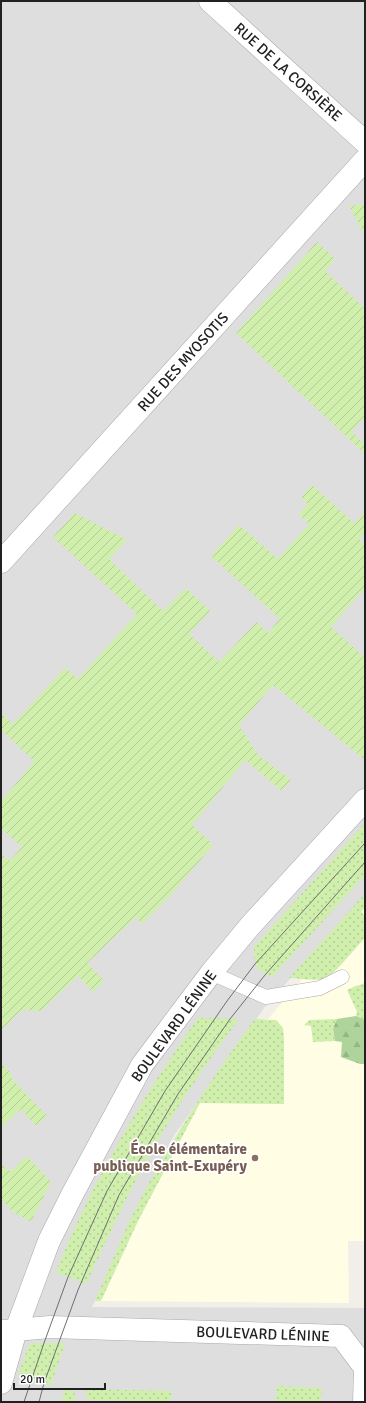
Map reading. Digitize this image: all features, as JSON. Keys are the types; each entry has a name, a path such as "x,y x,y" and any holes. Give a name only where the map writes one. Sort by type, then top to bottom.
{"street":[{"name":"RUE DE LA CORSIÈRE","path":"210,1 365,142"},
{"name":"RUE DES MYOSOTIS","path":"1,562 365,160"},
{"name":"BOULEVARD LÉNINE","path":"1,1383 9,1330 73,1192 142,1065 211,973 250,926 365,800"},
{"name":"BOULEVARD LÉNINE","path":"9,1330 50,1327 341,1336 365,1368 364,1402"}],"lane":[{"path":"211,973 266,997 320,988 342,977"}],"shaded area":[{"path":"1,1 365,1 365,895 264,1008 173,1137 92,1307 365,1308 365,1402 1,1402"},
{"path":"365,902 365,1241 348,1241 349,1303 101,1301 139,1219 200,1103 262,1019 268,1019 302,979 297,978"}],"green space":[{"path":"365,204 365,235 349,206"},
{"path":"317,242 335,259 325,271 365,309 365,417 351,432 365,444 365,454 236,333"},
{"path":"312,485 354,523 365,512 365,531 359,539 365,545 365,588 331,627 365,658 365,760 273,685 239,725 258,755 291,780 282,791 245,760 192,825 213,845 171,895 142,924 136,917 87,963 104,981 93,992 78,976 41,1011 22,1010 1,1030 1,854 10,861 22,847 1,828 1,801 34,761 1,730 1,713 13,724 65,668 78,679 137,614 53,537 75,513 127,540 109,559 163,611 186,588 210,611 189,634 219,662 257,622 268,633 280,619 211,556 239,525 278,559 309,524 299,514 308,504 301,497"},
{"path":"365,823 365,875 273,976 267,975 259,970 254,958 254,947"},
{"path":"365,894 365,908 361,912 365,916 365,938 346,960 326,978 313,980 289,978"},
{"path":"365,983 365,1020 356,1016 357,1012 347,990"},
{"path":"356,1016 365,1020 365,1064 360,1064 341,1057 342,1042 335,1041 333,1029 337,1019"},
{"path":"198,1018 239,1019 198,1077 159,1138 129,1193 86,1284 56,1272 70,1239 102,1173 157,1079"},
{"path":"255,1019 276,1020 283,1028 284,1104 200,1103 139,1219 101,1301 95,1301 130,1220 143,1194 204,1092"},
{"path":"337,1019 333,1029 335,1041 313,1042 311,1026 304,1025 309,1020"},
{"path":"1,1063 13,1076 11,1078 47,1116 36,1126 21,1109 1,1127"},
{"path":"27,1156 51,1182 31,1222 12,1211 1,1199 1,1163 10,1172"},
{"path":"36,1343 65,1343 51,1385 18,1375 29,1345"},
{"path":"277,1386 322,1388 321,1402 276,1402"},
{"path":"86,1389 172,1391 170,1401 87,1400"},
{"path":"64,1390 74,1391 76,1402 62,1402"}],"tram line":[{"path":"24,1402 68,1277 107,1191 165,1091 227,1001 255,964 365,843"},
{"path":"39,1402 44,1383 78,1290 119,1195 178,1094 230,1019 265,975 365,862"}],"place":[{"name":"École élémentaire publique Saint-Exupéry","path":"255,1158"}]}
